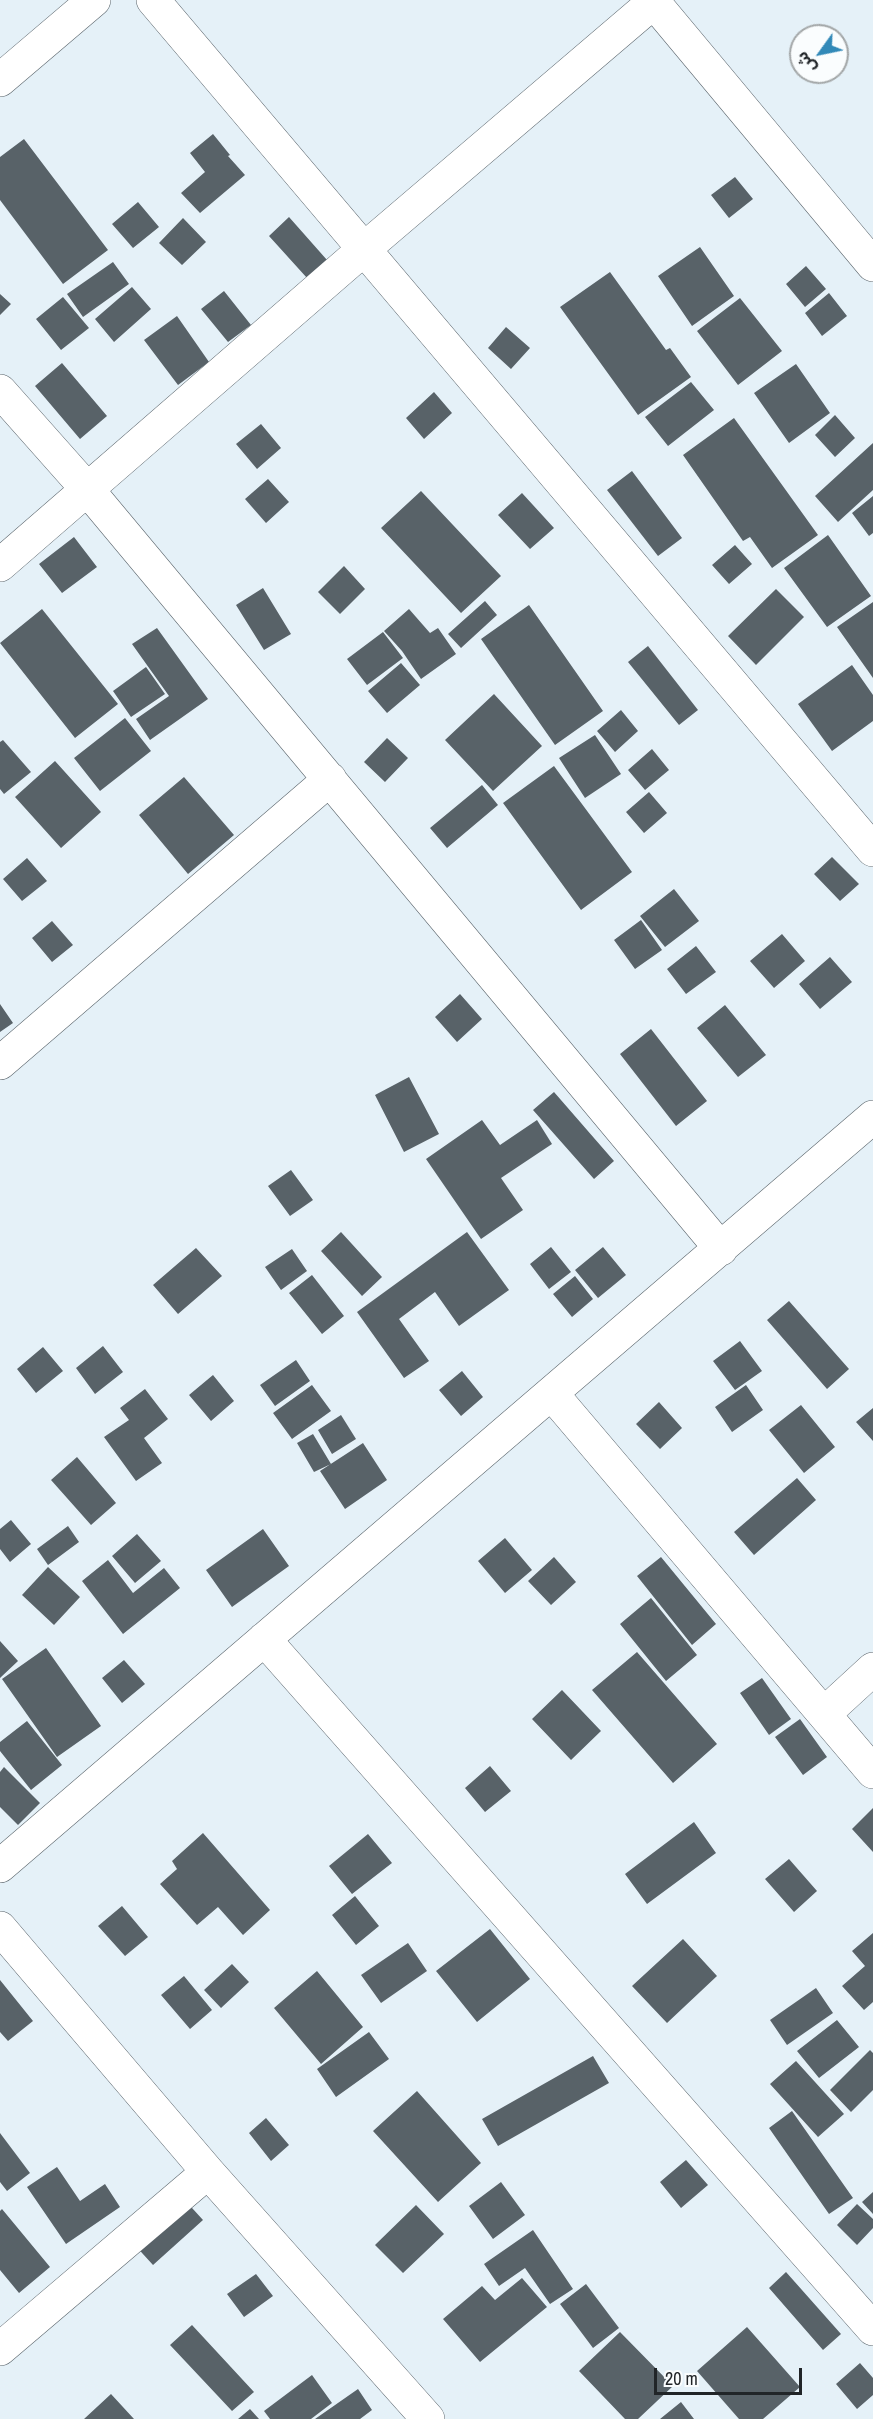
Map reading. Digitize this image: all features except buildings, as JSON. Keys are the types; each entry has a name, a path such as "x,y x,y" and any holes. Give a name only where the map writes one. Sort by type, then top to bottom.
{"street":[{"path":"0,80 94,0"},
{"path":"153,0 873,850"},
{"path":"0,565 654,1 873,265"},
{"path":"0,391 87,489 721,1249"},
{"path":"0,1063 330,779"},
{"path":"0,1866 873,1117"},
{"path":"552,1394 873,1772"},
{"path":"264,1639 873,2329"},
{"path":"824,1714 873,1669"},
{"path":"0,1928 208,2172 428,2419"},
{"path":"0,2349 208,2172"}]}
